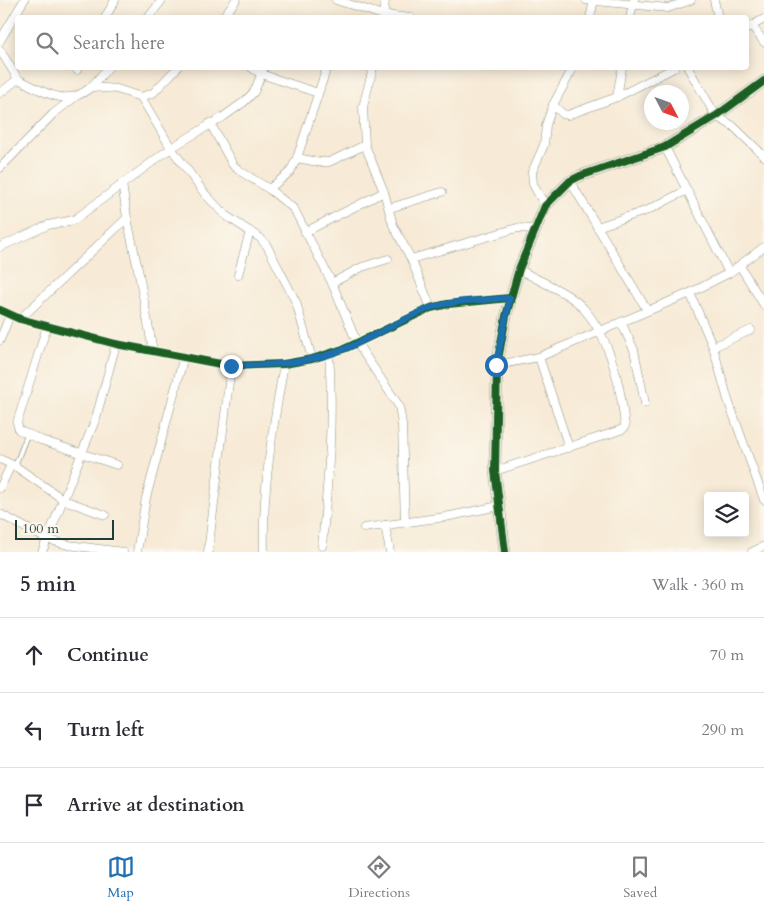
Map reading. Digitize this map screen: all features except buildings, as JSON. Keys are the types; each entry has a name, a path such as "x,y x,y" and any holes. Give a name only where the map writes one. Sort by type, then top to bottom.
{"street":[{"path":"15,15 24,0"},
{"path":"107,15 115,0"},
{"path":"150,15 162,0"},
{"path":"224,15 236,0"},
{"path":"336,0 380,15"},
{"path":"383,15 385,0"},
{"path":"590,15 591,0 633,2 668,8 691,0"},
{"path":"714,0 717,15"},
{"path":"631,15 633,2"},
{"path":"0,42 15,16"},
{"path":"764,19 749,27 764,42"},
{"path":"0,50 18,79 53,96 75,97"},
{"path":"0,168 53,114 75,97 84,94 106,70"},
{"path":"91,88 117,89 141,97 153,93 175,70"},
{"path":"269,189 290,172 297,158 326,70"},
{"path":"372,70 363,107 365,145 390,208 393,224 411,259 431,308"},
{"path":"545,206 532,184 532,172 544,145 546,125 553,105 572,70"},
{"path":"617,97 622,70"},
{"path":"553,105 563,114 568,115 617,97 670,70"},
{"path":"689,70 716,116 733,126 764,155"},
{"path":"0,247 48,225 74,220 171,148 244,102 254,92 262,71 318,93"},
{"path":"0,93 18,79"},
{"path":"505,552 495,471 496,365 510,298 519,268 545,206 570,181 665,147 716,116 764,81"},
{"path":"141,97 171,148 205,194 225,216 260,238 267,246 296,302 312,359"},
{"path":"210,123 233,164 294,209 332,283 357,343 399,406 402,424 405,522"},
{"path":"297,158 329,162 365,145"},
{"path":"665,147 729,273"},
{"path":"570,181 647,310"},
{"path":"122,183 153,351"},
{"path":"597,227 648,210 687,190"},
{"path":"306,232 384,192"},
{"path":"390,208 442,192"},
{"path":"20,319 127,218"},
{"path":"411,259 517,228 535,229"},
{"path":"238,275 250,231"},
{"path":"496,365 539,357 690,293 729,273 764,247"},
{"path":"332,283 362,267 388,259"},
{"path":"740,266 764,305"},
{"path":"495,471 623,430 625,426 614,364 584,308 563,293 519,268"},
{"path":"690,293 713,347 728,400 764,500"},
{"path":"0,310 20,319 116,344 231,366 284,364 312,359 357,343 431,308 448,304 510,298"},
{"path":"0,340 10,315"},
{"path":"621,322 634,350 645,403"},
{"path":"47,326 17,423 19,430 27,435 117,465"},
{"path":"713,347 751,330"},
{"path":"42,552 96,418 116,344"},
{"path":"322,546 331,442 332,396 330,353"},
{"path":"136,552 146,498 184,356"},
{"path":"539,357 569,448"},
{"path":"264,552 263,517 272,434 284,364"},
{"path":"208,552 231,366"},
{"path":"0,459 64,500 105,515"},
{"path":"0,488 13,466"},
{"path":"364,528 499,506"},
{"path":"0,514 47,539 68,545 123,552"},
{"path":"385,525 390,552"},
{"path":"752,552 764,546"}],"lane":[{"path":"13,466 27,435"}],"cycle path":[{"path":"505,552 495,471 497,365 506,316 519,269 545,206 570,181 665,147 716,116 764,81"},
{"path":"0,310 20,319 116,344 231,366 284,364 312,359 346,348 431,308 448,304 510,298"}],"route":[{"path":"231,366 284,364 312,359 346,348 431,308 448,304 510,298 496,365"}]}
